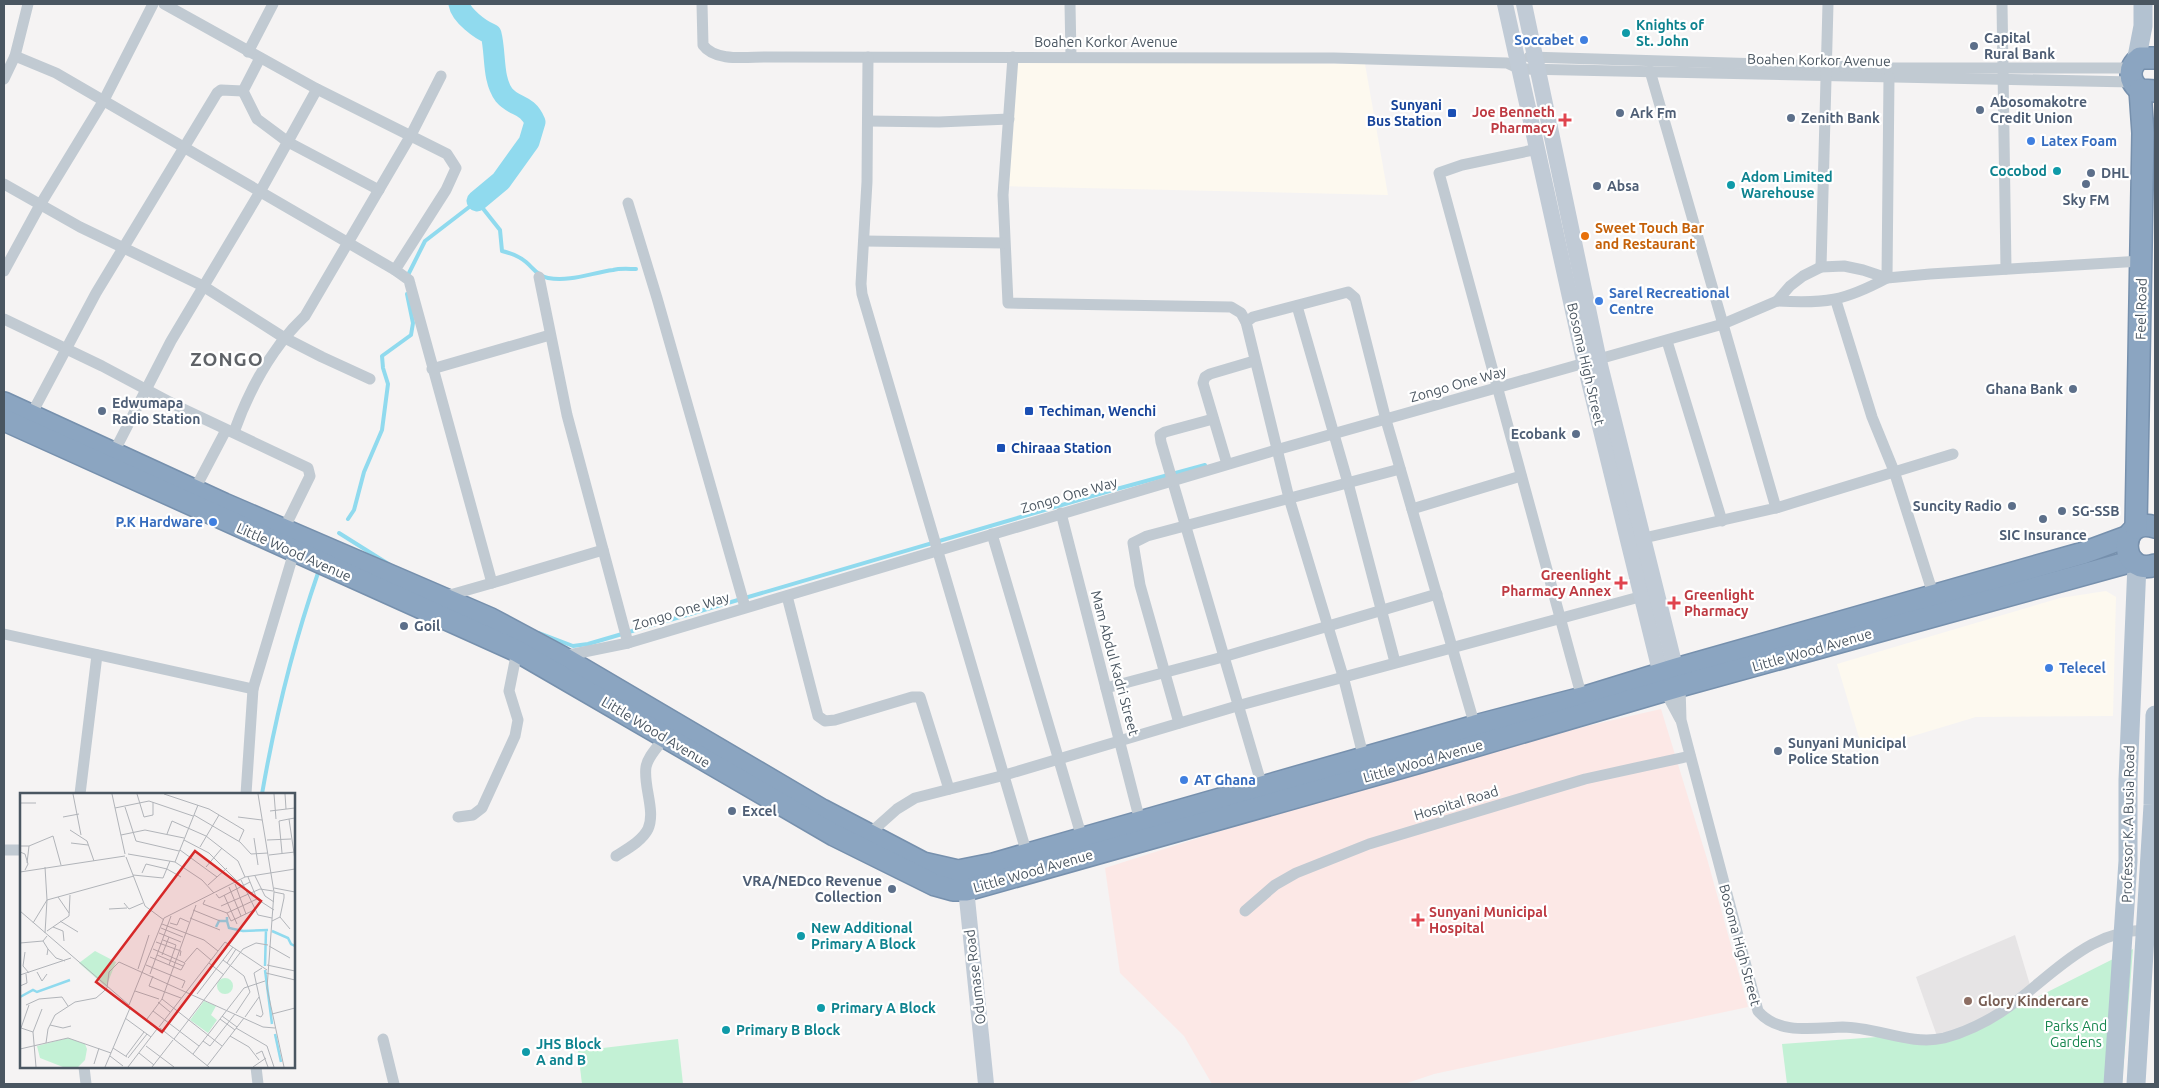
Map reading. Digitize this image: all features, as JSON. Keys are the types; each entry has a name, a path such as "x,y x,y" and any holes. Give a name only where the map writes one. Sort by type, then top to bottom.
{"highway":[{"name":"Feel Road","path":"2142,75 2140,530 2127,549 2142,563"},
{"name":"Little Wood Avenue","path":"4,403 439,598 491,619 562,657 720,752 822,810 923,862 946,870 965,880 1936,605 2083,553 2140,530"},
{"name":"Little Wood Avenue","path":"4,420 517,651 834,835 935,885 952,890 965,880 1027,854 1262,786 1364,759 1415,754"},
{"name":"Little Wood Avenue","path":"1936,605 2142,563"},
{"name":"Little Wood Avenue","path":"1452,743 1475,726 1582,698 1671,680"}],"main road":[{"path":"2142,75 2143,4"},
{"name":"Professor K.A Busia Road","path":"2113,1084 2125,931 2142,563"},
{"name":"Professor K.A Busia Road","path":"2136,1084 2151,930 2155,715"}],"street":[{"path":"4,79 15,56 28,4"},
{"path":"4,271 40,204 104,100 153,4"},
{"path":"164,4 248,52 447,154 456,168 402,275"},
{"path":"248,52 273,4"},
{"name":"Boahen Korkor Avenue","path":"702,4 702,40 706,49 712,54 723,56 1324,58 1827,70 2142,75"},
{"path":"1070,4 1070,58"},
{"name":"Bosoma High Street","path":"1505,4 1515,63 1592,363 1644,538 1671,680 1758,1011 1764,1019 1778,1026 1856,1027 1924,1040 1944,1038 1994,1017 2073,955 2125,931"},
{"name":"Bosoma High Street","path":"1524,4 1592,363 1643,596 1671,680"},
{"path":"1820,268 1828,4"},
{"path":"2002,4 2006,269"},
{"path":"15,56 56,73 104,100 184,148 348,241 402,275 432,369 492,583"},
{"path":"868,57 868,121 862,294 1027,854"},
{"path":"1013,57 1003,195 1008,303 1231,307 1241,313 1246,322 1289,498 1343,676 1364,759"},
{"path":"243,91 260,58"},
{"name":"Boahen Korkor Avenue","path":"1536,63 1650,71 1827,70 1889,77 2003,73"},
{"path":"1650,71 1776,508"},
{"path":"195,489 230,431 264,365 283,337 305,316 411,135 441,76"},
{"path":"1887,278 1889,77"},
{"path":"114,452 203,286 261,190 317,88"},
{"path":"31,415 65,348 217,93 221,90 243,91"},
{"path":"243,91 257,119 288,142 379,190"},
{"path":"868,121 939,122 1009,119"},
{"path":"1538,149 1439,173 1496,388 1582,698"},
{"path":"4,184 123,249 203,286 283,337 370,379"},
{"path":"628,203 745,607"},
{"path":"864,240 1004,243"},
{"path":"1777,301 1790,286 1803,276 1820,268 1844,266 1887,278 2141,261"},
{"path":"539,277 574,444 628,643"},
{"path":"1777,301 1813,303 1836,300 1863,291 1887,278"},
{"path":"1246,322 1253,317 1348,292 1355,298 1386,420 1475,726"},
{"path":"1836,300 1872,417 1894,471 1936,605"},
{"name":"Zongo One Way","path":"562,657 628,643 1276,450 1592,363 1723,324 1777,301"},
{"path":"1297,306 1332,435 1348,483 1395,662"},
{"path":"4,319 308,468 311,471 284,529"},
{"path":"432,369 550,335"},
{"path":"1667,341 1722,521"},
{"path":"1228,464 1203,383 1205,377 1210,374 1254,361"},
{"path":"1213,419 1160,435 1237,706 1262,786"},
{"path":"1644,538 1776,508 1953,454"},
{"path":"1179,723 1154,641 1140,586 1133,543 1147,536 1400,469"},
{"path":"1412,509 1521,476"},
{"name":"Mam Abdul Kadri Street","path":"1061,513 1140,821"},
{"path":"992,534 1082,838"},
{"path":"439,598 603,550"},
{"path":"246,793 253,689 294,552"},
{"path":"1106,688 1223,657 1437,594"},
{"path":"787,596 818,716 825,721 834,720 912,697 920,697 948,789"},
{"path":"869,834 897,809 915,798 1005,775 1343,676 1643,596"},
{"path":"4,634 253,689"},
{"path":"458,817 473,815 482,808 515,736 518,720 510,691 517,651"},
{"path":"80,793 97,655"},
{"path":"616,856 639,840 648,829 650,820 646,768 649,758 664,738"},
{"name":"Hospital Road","path":"1245,911 1275,885 1296,873 1369,844 1585,779 1690,756"},
{"path":"4,850 20,850"},
{"name":"Odumase Road","path":"965,880 986,1084"},
{"path":"2125,931 2151,930"},
{"path":"383,1039 394,1084"},
{"path":"84,1068 86,1084"},
{"path":"256,1068 258,1084"}],"shaded area":[{"path":"1015,59 1365,64 1388,195 999,186"},
{"path":"2106,591 2116,597 2113,716 1976,717 1863,751 1837,664 2060,598"},
{"name":"Sunyani Municipal Hospital","path":"1661,709 1708,862 1748,1007 1434,1074 1404,1084 1212,1084 1184,1036 1120,973 1105,868 1339,793 1587,726"},
{"name":"Glory Kindercare","path":"2015,935 2030,985 1992,1017 1937,1036 1916,977"}],"green space":[{"name":"Parks And Gardens","path":"2133,949 2122,1084 1787,1084 1782,1044 1891,1036 1942,1042 1988,1022"},
{"path":"678,1039 683,1084 582,1084 578,1051"}],"waterway":[{"path":"459,4 463,13 472,22 491,34 496,74 500,89 508,99 525,109 535,122 529,142 501,181 477,201"},
{"path":"407,277 425,241 477,201 500,230 502,251 520,258 544,277 564,279 616,269 636,269"},
{"path":"348,519 354,510 364,472 382,430 388,384 383,368 382,356 411,335 413,323 407,294"},
{"path":"539,633 573,646 588,644 1113,490 1205,465"},
{"path":"339,533 390,565"},
{"path":"262,793 286,682 318,573"}],"place":[{"name":"Knights of St. John","path":"1626,33"},
{"name":"Soccabet","path":"1584,40"},
{"name":"Capital Rural Bank","path":"1974,46"},
{"name":"Abosomakotre Credit Union","path":"1980,110"},
{"name":"Sunyani Bus Station","path":"1452,113"},
{"name":"Ark Fm","path":"1620,113"},
{"name":"Zenith Bank","path":"1791,118"},
{"name":"Joe Benneth Pharmacy","path":"1565,120"},
{"name":"Latex Foam","path":"2031,141"},
{"name":"Cocobod","path":"2057,171"},
{"name":"DHL","path":"2091,173"},
{"name":"Sky FM","path":"2086,184"},
{"name":"Adom Limited Warehouse","path":"1731,185"},
{"name":"Absa","path":"1597,186"},
{"name":"Sweet Touch Bar and Restaurant","path":"1585,236"},
{"name":"Sarel Recreational Centre","path":"1599,301"},
{"name":"Ghana Bank","path":"2073,389"},
{"name":"Edwumapa Radio Station","path":"102,411"},
{"name":"Techiman, Wenchi","path":"1029,411"},
{"name":"Ecobank","path":"1576,434"},
{"name":"Chiraaa Station","path":"1001,448"},
{"name":"Suncity Radio","path":"2012,506"},
{"name":"SG-SSB","path":"2062,511"},
{"name":"SIC Insurance","path":"2043,519"},
{"name":"P.K Hardware","path":"213,522"},
{"name":"Greenlight Pharmacy Annex","path":"1621,583"},
{"name":"Greenlight Pharmacy","path":"1674,603"},
{"name":"Goil","path":"404,626"},
{"name":"Telecel","path":"2049,668"},
{"name":"Sunyani Municipal Police Station","path":"1778,751"},
{"name":"AT Ghana","path":"1184,780"},
{"name":"Excel","path":"732,811"},
{"name":"VRA/NEDco Revenue Collection","path":"892,889"},
{"name":"Sunyani Municipal Hospital","path":"1418,920"},
{"name":"New Additional Primary A Block","path":"801,936"},
{"name":"Glory Kindercare","path":"1968,1001"},
{"name":"Primary A Block","path":"821,1008"},
{"name":"Primary B Block","path":"726,1030"},
{"name":"JHS Block A and B","path":"526,1052"}],"district":[{"name":"ZONGO","path":"227,359"}]}
